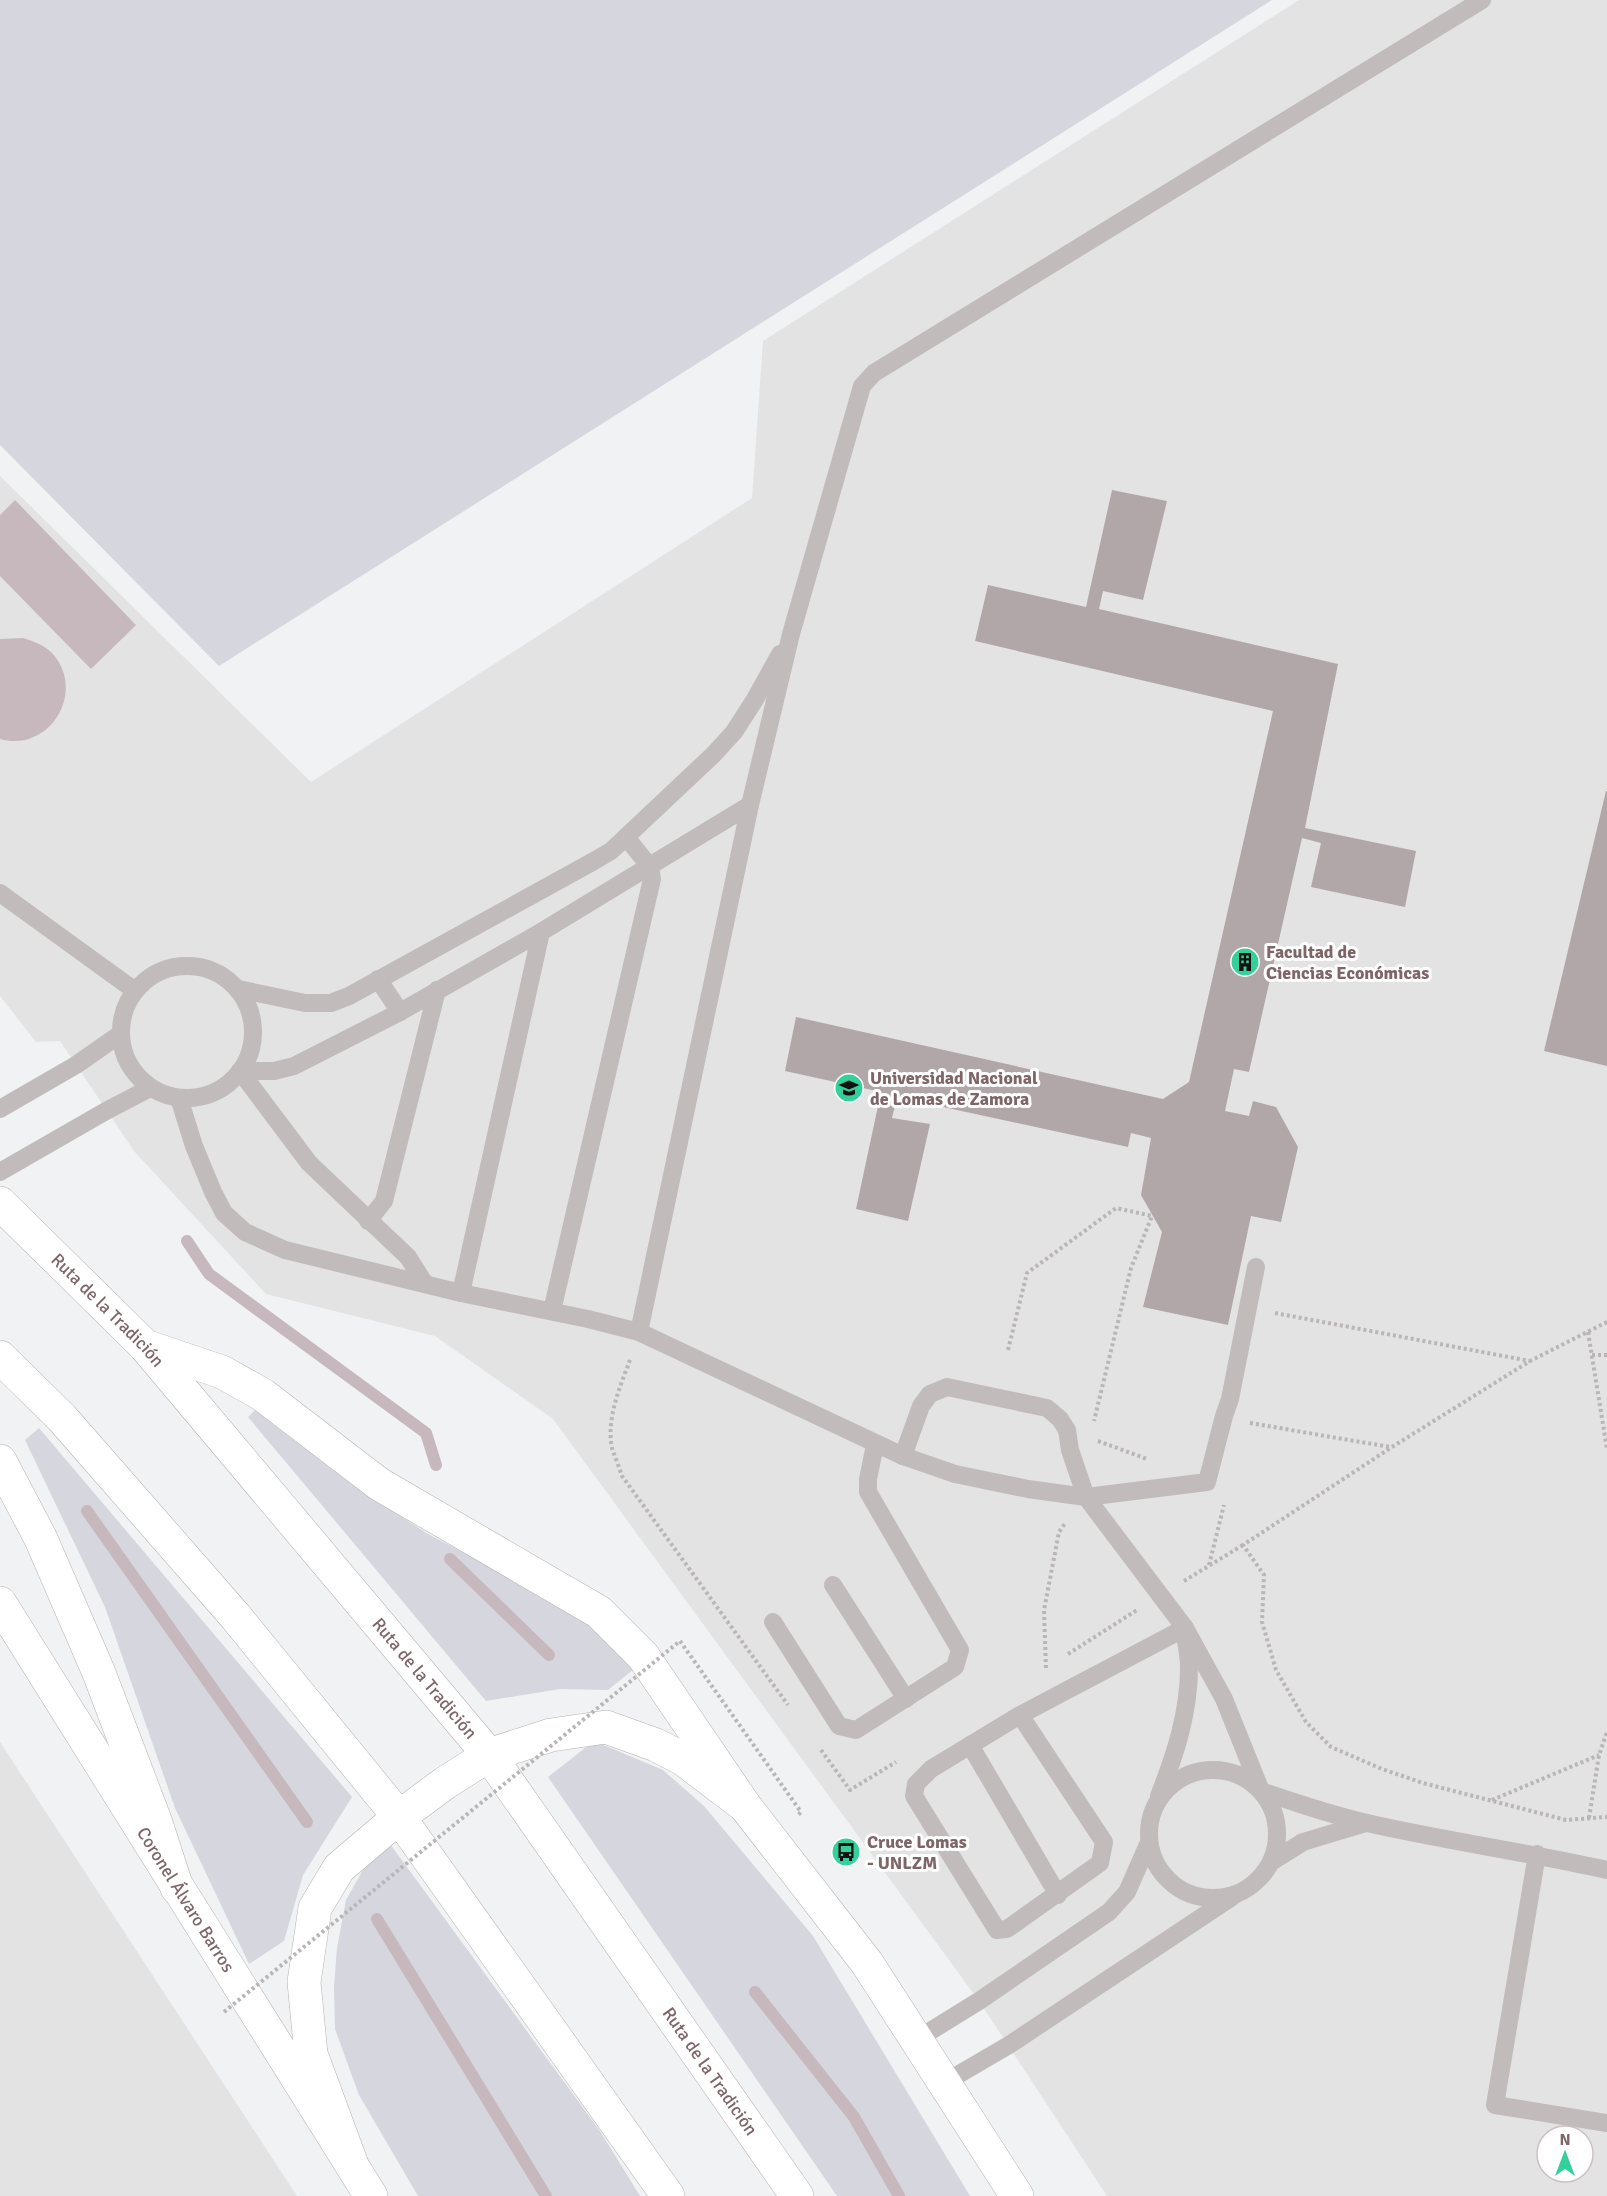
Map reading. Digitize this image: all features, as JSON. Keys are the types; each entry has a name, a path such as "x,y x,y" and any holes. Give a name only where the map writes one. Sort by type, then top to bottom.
{"main road":[{"name":"Ruta de la Tradición","path":"0,1203 145,1346 489,1755 797,2196"},
{"path":"145,1346 222,1371 263,1395 379,1484 599,1612 643,1656 746,1806 867,1964 1017,2196"},
{"path":"0,1357 62,1418 236,1617 399,1817 668,2196"},
{"path":"0,1461 41,1539 99,1674 156,1823 177,1888"},
{"name":"Coronel Álvaro Barros","path":"0,1603 371,2196"},
{"path":"352,2164 311,2054 304,1982 315,1908 339,1868 399,1817 445,1783 489,1755 551,1735 606,1727 656,1745 682,1759 746,1806"}],"lane":[{"path":"639,1332 750,805 791,634 862,386 874,373 1482,0"},
{"path":"238,989 305,1003 331,1003 349,996 611,851 714,754 734,732 791,634"},
{"path":"240,1071 274,1071 294,1066 400,1012 541,932 750,805"},
{"path":"552,1311 652,879 650,867 626,837"},
{"path":"0,893 134,990"},
{"path":"461,1293 541,932"},
{"path":"177,966 195,966 211,970 226,978 238,989 247,1005 252,1021 253,1039 249,1056 231,1084 198,1097 178,1098 150,1088 130,1065 119,1035 122,1011 134,990 146,978 161,970 177,966"},
{"path":"378,979 400,1012"},
{"path":"368,1221 384,1201 437,990"},
{"path":"0,1109 76,1065 119,1035"},
{"path":"240,1071 309,1163 408,1257 425,1284"},
{"path":"0,1172 106,1110 150,1088"},
{"path":"178,1098 213,1192 224,1213 245,1232 285,1250 461,1293 552,1311 639,1332 875,1445 955,1474 1028,1489 1086,1497 1207,1482 1230,1399 1256,1267"},
{"path":"903,1456 921,1406 930,1394 947,1387 1047,1408 1060,1419 1067,1430 1070,1450 1086,1497 1185,1628 1224,1699 1261,1791 1273,1810 1278,1831 1271,1862"},
{"path":"772,1622 839,1726 856,1730 955,1667 960,1650 868,1492 868,1479 875,1445"},
{"path":"833,1585 906,1699"},
{"path":"1020,1715 1104,1842 1100,1863 1007,1929 997,1930 914,1796 916,1784 931,1769 1020,1715 1185,1628"},
{"path":"1185,1628 1189,1668 1182,1726 1175,1756 1150,1822 1149,1842 1155,1863 1168,1881 1188,1893 1215,1899 1237,1894"},
{"path":"970,1745 1058,1895"},
{"path":"1157,1800 1165,1790 1184,1777 1205,1770 1218,1770 1240,1776 1261,1791 1366,1823 1537,1854 1607,1870"},
{"path":"944,2083 1009,2045 1258,1880 1271,1862 1303,1842 1366,1823"},
{"path":"916,2040 979,2001 1109,1912 1127,1892 1149,1842"},
{"path":"1537,1854 1495,2105 1607,2123"}],"path":[{"path":"1008,1350 1028,1273 1116,1208 1152,1216 1131,1268 1093,1427"},
{"path":"1271,1312 1530,1361"},
{"path":"1209,1566 1530,1361 1607,1322"},
{"path":"1588,1332 1607,1449"},
{"path":"1592,1355 1607,1355"},
{"path":"1224,1416 1245,1423 1392,1447"},
{"path":"1090,1438 1156,1461"},
{"path":"1046,1668 1044,1610 1059,1532 1086,1497"},
{"path":"1243,1545 1264,1575 1262,1622 1276,1670 1306,1722 1331,1747 1382,1769 1423,1783 1566,1820 1607,1817"},
{"path":"224,2012 680,1641 725,1702"},
{"path":"1589,1818 1599,1755 1607,1732"},
{"path":"1490,1800 1599,1755"}],"shaded area":[{"path":"0,0 1272,0 219,666 0,445"},
{"name":"Universidad Nacional de Lomas de Zamora","path":"1299,0 1607,0 1607,2196 1107,2196 979,2001 553,1419 435,1336 266,1294 134,1151 60,1041 36,1042 0,996 0,476 311,782 752,498 763,341"},
{"path":"15,500 136,625 91,669 0,576 0,515"},
{"path":"23,638 52,653 62,668 66,684 64,701 58,715 48,728 34,737 18,741 0,739 0,639"},
{"path":"255,1410 347,1481 428,1534 585,1617 634,1669 608,1690 560,1689 486,1701 248,1417"},
{"path":"39,1428 352,1797 303,1875 284,1941 249,1964 175,1808 105,1607 25,1440"},
{"path":"594,1741 663,1770 704,1806 813,1936 970,2196 837,2196 548,1777"},
{"path":"0,1742 297,2196 0,2196"},
{"path":"390,1844 600,2131 640,2196 418,2196 359,2095 335,2029 334,1986 337,1948 346,1900 364,1868"}],"building":[{"name":"Facultad de Ciencias Económicas","path":"1112,490 1167,501 1143,600 1103,591 1099,609 1338,664 1305,828 1416,851 1405,907 1311,887 1321,843 1302,838 1249,1072 1234,1069 1225,1111 1249,1116 1253,1101 1276,1107 1298,1147 1281,1222 1251,1216 1228,1325 1143,1307 1162,1232 1141,1195 1151,1138 1131,1133 1128,1147 897,1097 892,1118 930,1124 908,1221 856,1209 881,1092 785,1071 796,1017 1163,1099 1189,1082 1273,711 975,641 988,585 1086,607"},
{"path":"1607,791 1607,1066 1544,1051"}],"waterway":[{"path":"187,1241 209,1274 426,1433 436,1465"},
{"path":"87,1511 307,1822"},
{"path":"450,1559 549,1655"},
{"path":"377,1919 546,2196"},
{"path":"755,1992 854,2117 899,2196"}],"place":[{"name":"Facultad de Ciencias Económicas","path":"1245,962"},
{"name":"Universidad Nacional de Lomas de Zamora","path":"849,1088"},
{"name":"Cruce Lomas - UNLZM","path":"846,1852"}]}
